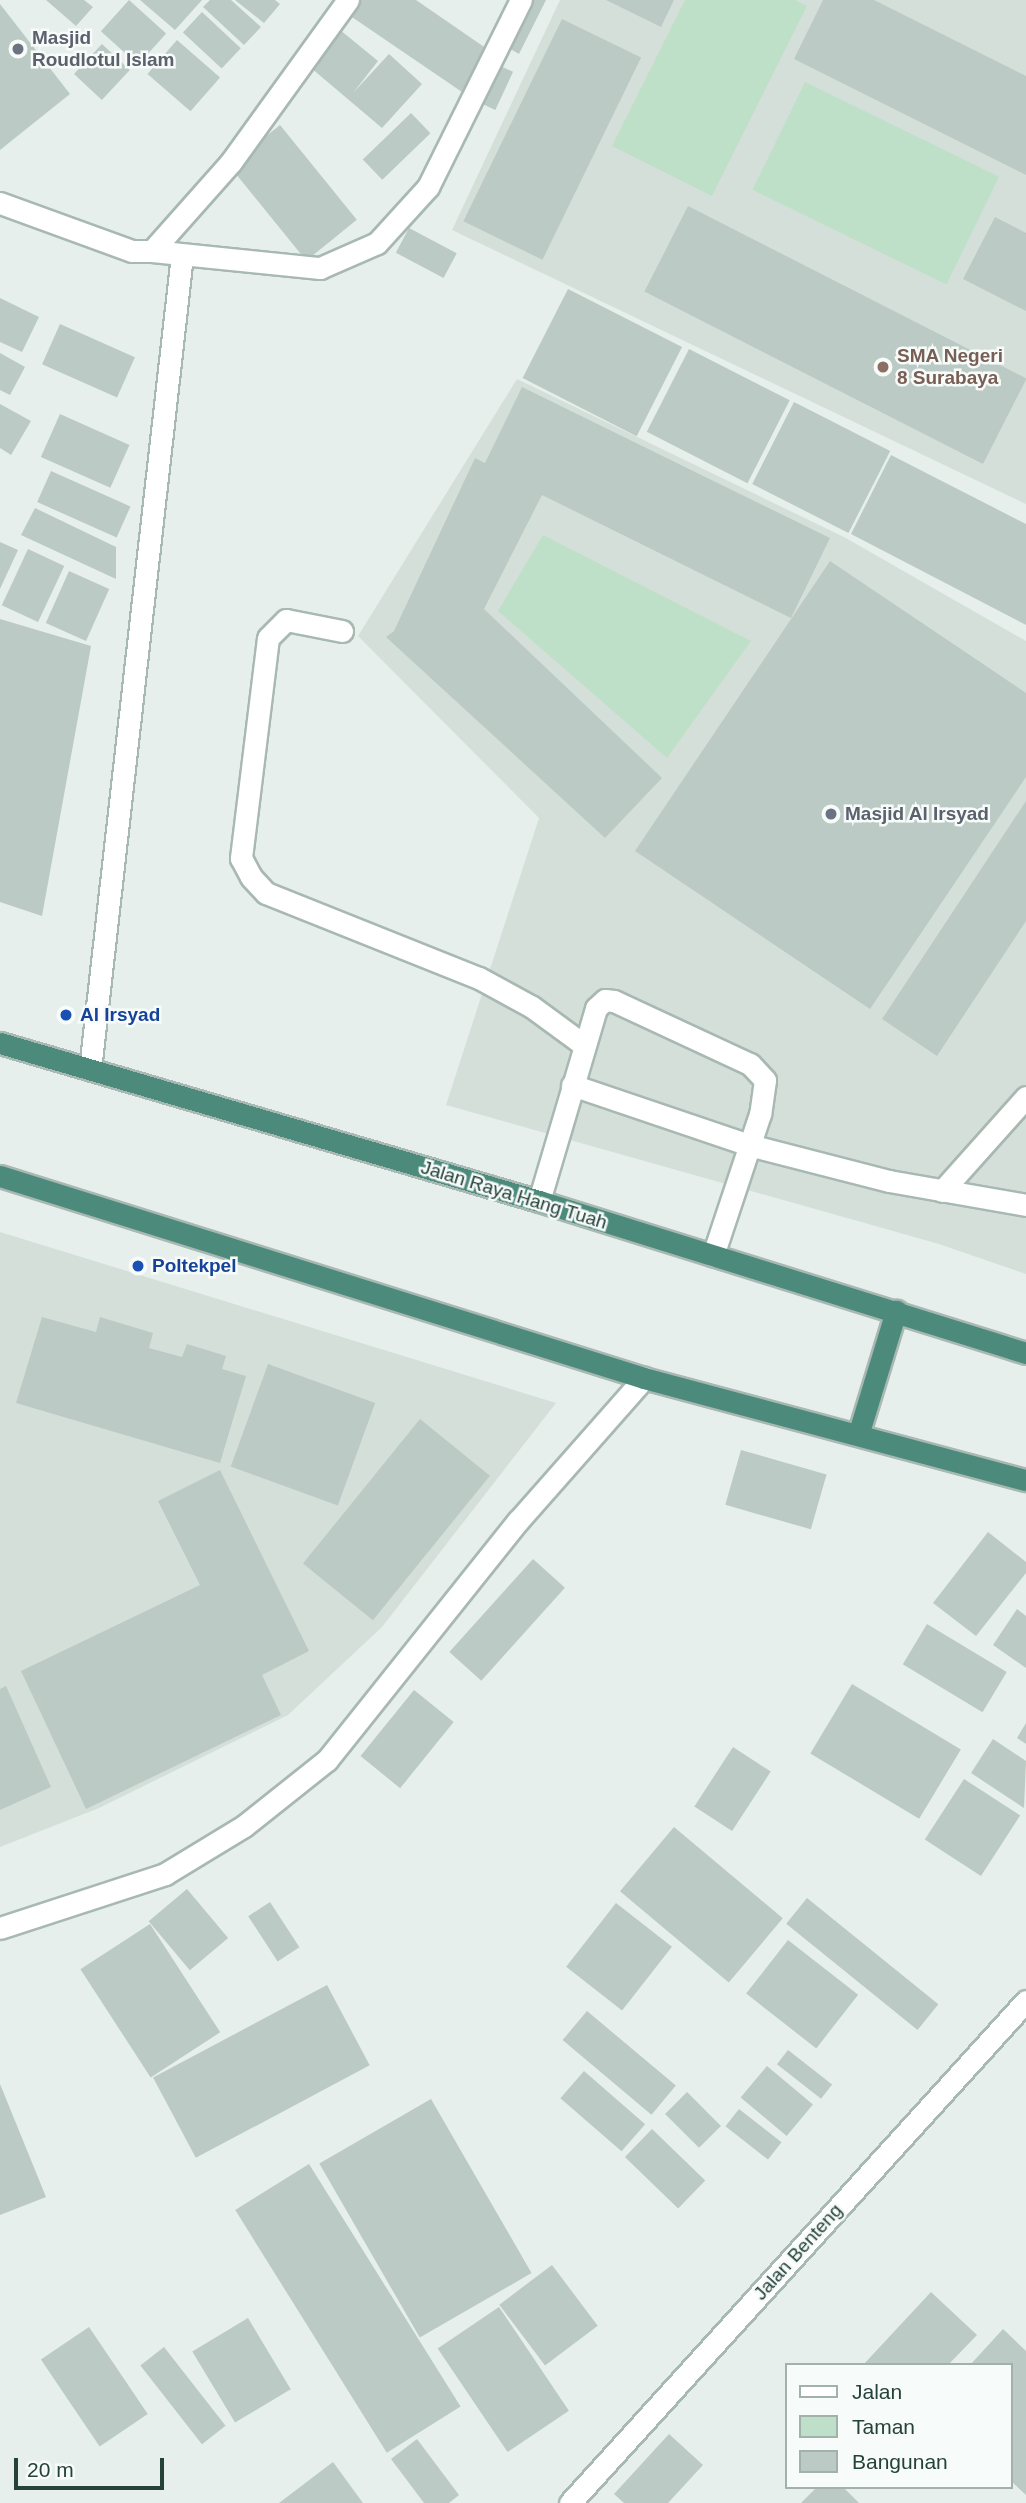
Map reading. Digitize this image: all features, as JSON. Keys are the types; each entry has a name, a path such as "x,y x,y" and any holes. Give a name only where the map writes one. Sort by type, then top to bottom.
{"highway":[{"name":"Jalan Raya Hang Tuah","path":"0,1043 539,1201 1026,1353"},
{"path":"0,1176 645,1378 859,1432 1026,1480"},
{"path":"859,1432 896,1311"}],"street":[{"path":"152,251 230,162 348,0"},
{"path":"0,203 132,251 320,268 377,243 428,187 521,0"},
{"path":"90,1069 182,255"},
{"path":"342,631 286,620 268,638 241,858 251,877 266,893 479,978 532,1007 584,1045"},
{"path":"539,1201 596,1008 606,1000 614,1001 761,1071 767,1089 713,1255"},
{"path":"572,1085 749,1145 942,1191 1026,1205"},
{"path":"942,1191 1026,1097"},
{"path":"0,1928 165,1874 244,1826 327,1760 518,1521 645,1378"},
{"name":"Jalan Benteng","path":"570,2503 1026,2001"}],"shaded area":[{"name":"SMA Negeri 8 Surabaya","path":"560,0 1026,0 1026,504 452,230"},
{"path":"517,379 844,537 1026,641 1026,1274 939,1244 446,1105 539,818 358,636"},
{"path":"0,1232 556,1403 382,1627 288,1715 99,1808 0,1847"}],"green space":[{"path":"685,0 795,0 807,6 712,196 612,146"},
{"path":"805,82 999,177 947,285 752,190"},
{"path":"543,535 751,641 667,758 498,611"}],"building":[{"path":"46,0 84,0 93,7 76,26"},
{"path":"129,0 166,33 138,65 101,31"},
{"path":"140,0 202,0 175,30"},
{"path":"210,0 231,0 261,27 244,45 203,7"},
{"path":"235,0 275,0 280,4 264,23"},
{"path":"359,0 416,0 490,51 462,92 349,15"},
{"path":"529,0 546,0 519,54 503,45"},
{"path":"606,0 674,0 661,27"},
{"path":"823,0 874,0 1026,76 1026,175 794,59"},
{"name":"Masjid Roudlotul Islam","path":"0,4 70,94 0,150"},
{"path":"202,12 241,48 222,69 183,32"},
{"path":"562,19 641,58 542,260 463,221"},
{"path":"334,25 378,61 353,93 389,54 422,84 382,128 304,62"},
{"path":"177,40 220,77 190,111 147,74"},
{"path":"102,44 130,70 102,100 74,74"},
{"path":"494,63 513,72 495,110 476,101"},
{"path":"411,113 430,133 382,180 363,160"},
{"path":"280,125 357,220 306,261 229,166"},
{"path":"688,206 1026,378 983,464 644,292"},
{"path":"995,217 1026,233 1026,311 963,279"},
{"path":"409,228 457,253 444,278 396,253"},
{"path":"568,289 682,347 637,436 523,378"},
{"path":"0,298 39,317 22,352 0,342"},
{"path":"60,324 135,357 117,398 42,364"},
{"path":"689,349 790,400 747,483 647,432"},
{"path":"0,353 25,367 10,395 0,390"},
{"path":"522,387 830,538 791,618 542,495 484,609 662,778 605,838 386,637 394,631 475,458 485,463"},
{"path":"794,402 890,451 848,533 752,484"},
{"path":"0,404 31,421 11,455 0,448"},
{"path":"60,414 129,445 110,488 41,457"},
{"path":"891,455 1026,524 1026,625 851,534"},
{"path":"51,471 130,506 117,537 37,502"},
{"path":"35,508 116,547 116,579 21,535"},
{"path":"0,542 18,550 0,589"},
{"path":"28,549 64,566 38,622 2,605"},
{"name":"Masjid Al Irsyad","path":"830,561 1026,693 1026,777 870,1009 635,851"},
{"path":"69,571 109,589 86,641 46,623"},
{"path":"0,619 91,646 42,916 0,902"},
{"path":"1026,801 1026,921 937,1056 882,1019"},
{"path":"42,1317 96,1332 100,1317 153,1333 149,1348 182,1357 187,1344 226,1356 222,1369 246,1376 220,1463 16,1403"},
{"path":"268,1364 375,1403 338,1505 231,1466"},
{"path":"420,1419 490,1476 373,1620 303,1564"},
{"path":"741,1450 827,1475 811,1529 725,1505"},
{"path":"220,1470 309,1651 262,1675 281,1715 86,1809 21,1671 200,1585 158,1501"},
{"path":"988,1532 1026,1562 1026,1573 976,1636 933,1603"},
{"path":"533,1559 565,1588 481,1681 449,1652"},
{"path":"1017,1609 1026,1616 1026,1668 993,1645"},
{"path":"927,1624 1007,1672 983,1712 903,1664"},
{"path":"852,1684 961,1749 919,1819 810,1753"},
{"path":"6,1686 51,1787 0,1810 0,1689"},
{"path":"414,1690 454,1722 400,1788 361,1756"},
{"path":"1026,1723 1026,1744 1017,1738"},
{"path":"993,1739 1026,1761 1024,1808 971,1773"},
{"path":"733,1747 771,1772 732,1831 694,1807"},
{"path":"964,1779 1020,1815 981,1876 925,1839"},
{"path":"674,1827 783,1918 729,1983 620,1891"},
{"path":"187,1889 228,1938 190,1970 149,1921"},
{"path":"807,1898 938,2004 918,2030 786,1924"},
{"path":"270,1902 299,1947 278,1961 248,1916"},
{"path":"616,1903 672,1947 622,2011 566,1967"},
{"path":"150,1924 220,2032 151,2077 80,1969"},
{"path":"788,1940 858,1995 816,2048 746,1994"},
{"path":"327,1985 370,2065 196,2158 153,2077"},
{"path":"587,2011 676,2086 651,2115 563,2040"},
{"path":"788,2050 832,2084 821,2099 777,2064"},
{"path":"767,2066 813,2105 787,2136 741,2097"},
{"path":"584,2071 645,2124 622,2151 560,2098"},
{"path":"0,2084 46,2197 0,2215"},
{"path":"687,2092 721,2126 699,2148 665,2114"},
{"path":"431,2099 532,2273 420,2338 319,2164"},
{"path":"739,2109 782,2142 768,2160 725,2126"},
{"path":"652,2129 705,2180 678,2208 625,2157"},
{"path":"309,2164 461,2407 387,2453 235,2210"},
{"path":"552,2265 598,2326 545,2365 499,2305"},
{"path":"931,2292 977,2335 950,2363 865,2363"},
{"path":"499,2307 569,2411 508,2452 438,2348"},
{"path":"248,2318 291,2389 235,2423 192,2351"},
{"path":"89,2327 148,2414 100,2446 41,2359"},
{"path":"1003,2329 1026,2351 1026,2495 1012,2482 1012,2363 972,2363"},
{"path":"164,2347 226,2426 202,2444 140,2365"},
{"path":"669,2434 703,2465 668,2503 624,2503 614,2494"},
{"path":"417,2439 459,2495 449,2503 424,2503 391,2459"},
{"path":"333,2462 363,2503 279,2503"},
{"path":"815,2489 845,2489 859,2503 801,2503"}],"place":[{"name":"Masjid Roudlotul Islam","path":"18,49"},
{"name":"SMA Negeri 8 Surabaya","path":"883,367"},
{"name":"Masjid Al Irsyad","path":"831,814"},
{"name":"Al Irsyad","path":"66,1015"},
{"name":"Poltekpel","path":"138,1266"}]}
